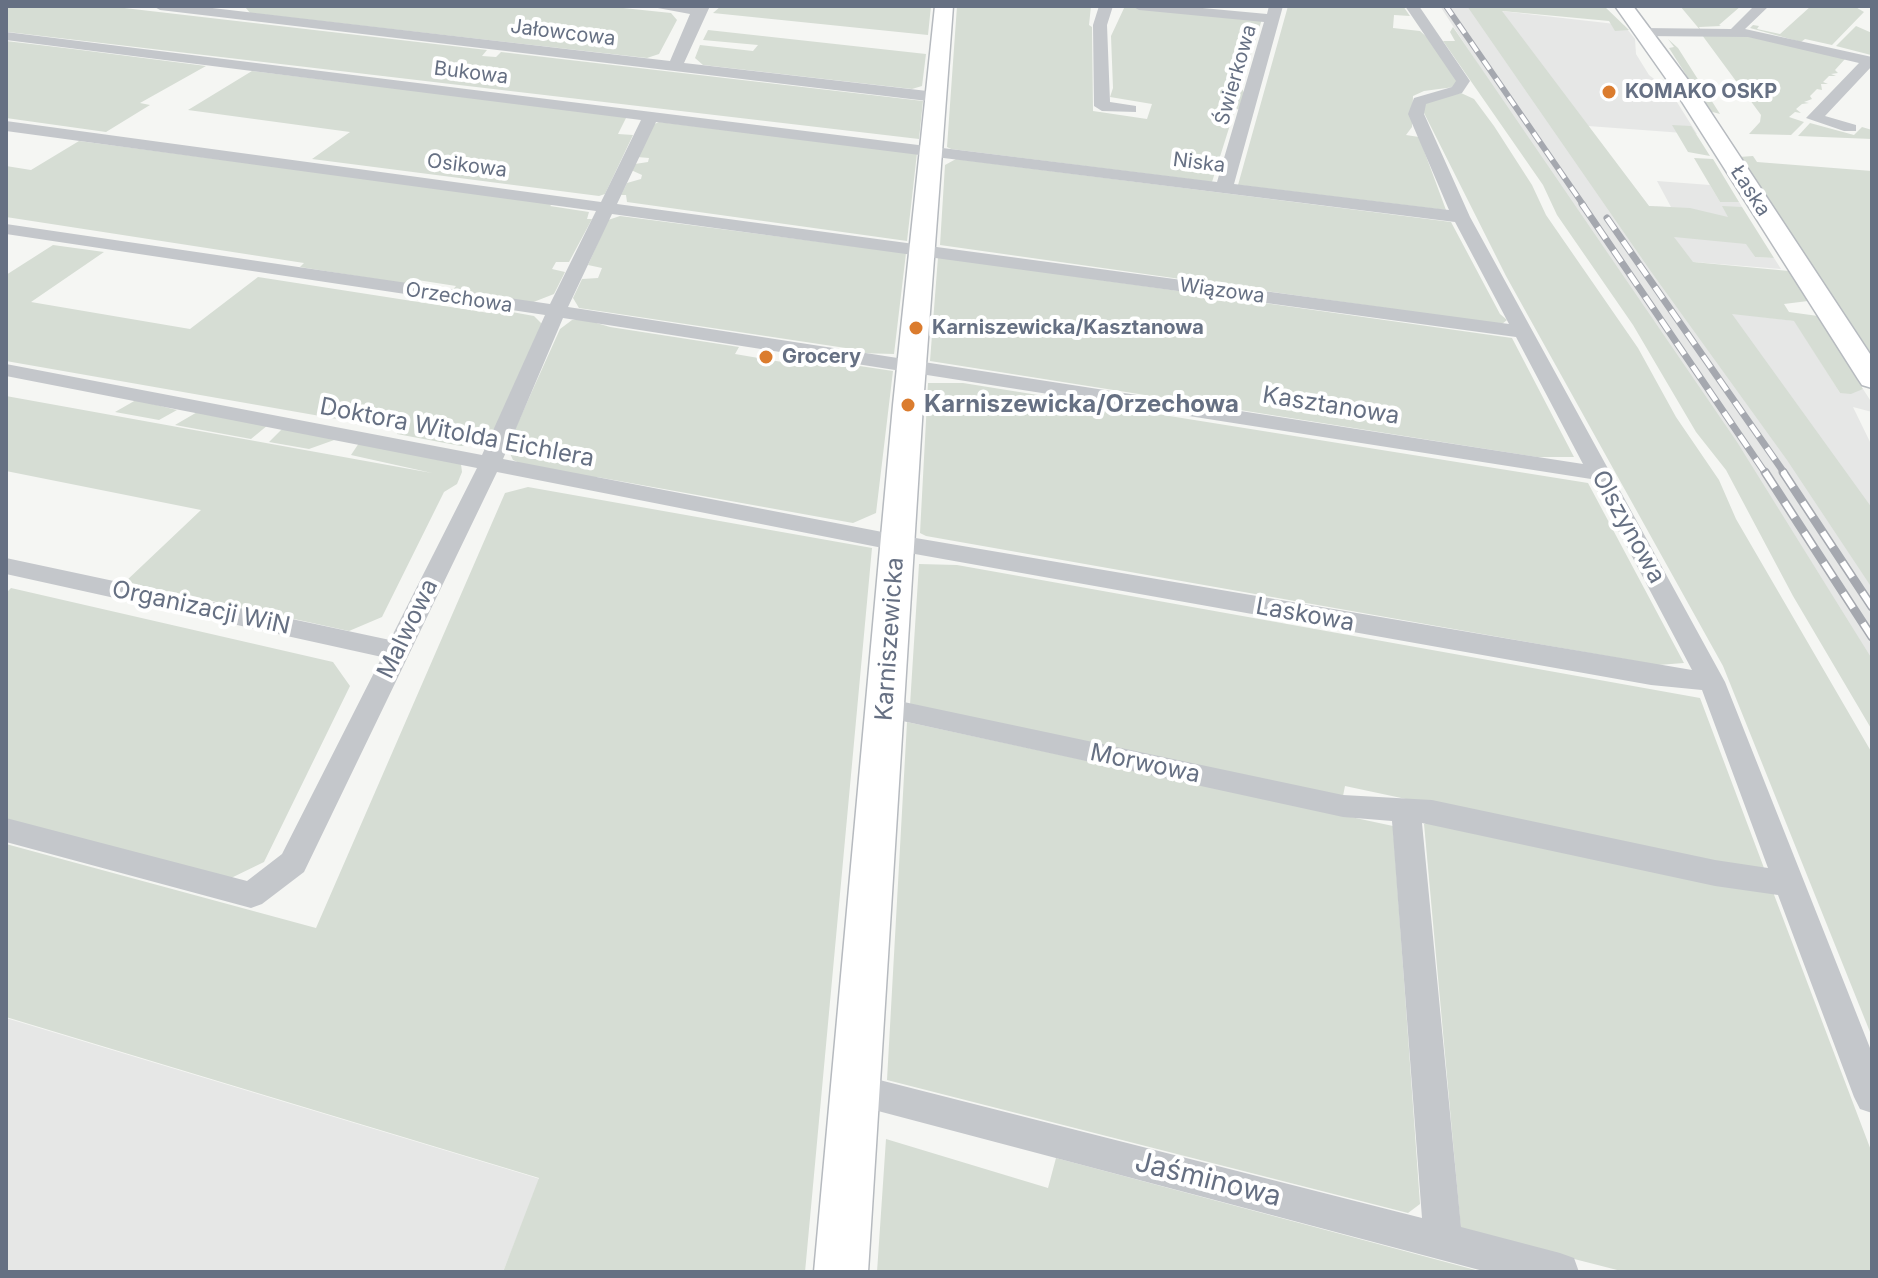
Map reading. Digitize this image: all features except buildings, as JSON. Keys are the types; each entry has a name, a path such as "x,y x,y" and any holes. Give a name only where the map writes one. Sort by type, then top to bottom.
{"street":[{"name":"Jałowcowa","path":"160,6 226,10 936,97"},
{"path":"654,6 701,8 675,66"},
{"name":"Karniszewicka","path":"841,1272 944,6"},
{"path":"1106,6 1100,25 1102,106 1131,109"},
{"path":"1139,6 1275,12"},
{"name":"Olszynowa","path":"1412,6 1463,81 1457,90 1428,96 1416,106 1416,114 1461,217 1712,682 1872,1097"},
{"name":"Łaska","path":"1624,6 1872,379"},
{"path":"1739,33 1737,27 1762,6"},
{"name":"Świerkowa","path":"1224,188 1275,12"},
{"path":"1643,32 1739,33 1870,61"},
{"name":"Bukowa","path":"6,36 931,152"},
{"path":"1850,128 1814,118 1870,61"},
{"name":"Malwowa","path":"6,830 251,895 293,863 489,466 556,312 651,116"},
{"name":"Osikowa","path":"6,126 922,249"},
{"name":"Niska","path":"931,152 1461,217"},
{"name":"Orzechowa","path":"6,229 913,366"},
{"name":"Wiązowa","path":"922,249 1522,332"},
{"name":"Kasztanowa","path":"913,366 1598,473"},
{"name":"Doktora Witolda Eichlera","path":"6,370 898,543"},
{"name":"Laskowa","path":"898,543 1636,672 1712,682"},
{"name":"Organizacji WiN","path":"6,566 397,651"},
{"name":"Morwowa","path":"885,708 1343,806 1432,812 1715,873 1792,884"},
{"path":"1406,810 1443,1240"},
{"name":"Jaśminowa","path":"856,1090 1560,1272"}],"shaded area":[{"path":"6,6 107,6 487,50 482,56 496,57 501,52 923,101 919,139 8,32"},
{"path":"604,6 671,13 677,20 659,54 647,58 250,13 246,8"},
{"path":"721,6 931,6 928,35 713,13"},
{"path":"957,6 1091,6 1093,111 1147,119 1152,104 1110,97 1113,88 1111,36 1125,6 1262,19 1241,87 1254,111 1235,109 1212,182 951,149 947,147"},
{"path":"1288,6 1403,6 1410,16 1394,15 1393,28 1420,31 1429,39 1458,80 1454,87 1424,91 1413,96 1412,127 1406,135 1419,137 1446,210 1238,185"},
{"path":"1440,6 1498,6 1501,11 1624,25 1635,39 1636,54 1649,75 1670,91 1697,134 1588,126 1649,206 1671,207 1657,181 1710,185 1720,202 1739,202 1742,207 1723,207 1755,257 1774,258 1781,269 1694,262 1731,313 1795,321 1840,393 1863,389 1872,403 1872,412 1853,407 1872,446 1872,692 1675,368"},
{"path":"1467,6 1604,6 1629,30 1615,31 1609,21 1502,11 1649,206 1690,208 1728,217 1722,206 1742,207 1774,258 1755,257 1746,244 1674,237 1693,262 1789,271 1808,301 1784,304 1789,312 1818,316 1863,389 1851,394 1840,393 1794,321 1732,314 1872,508 1872,588 1787,460 1652,273"},
{"path":"1680,6 1741,6 1721,26 1699,27 1701,31"},
{"path":"1811,6 1854,6 1864,12 1832,45 1805,39 1801,42 1750,28 1759,26 1757,29 1780,34"},
{"path":"1856,26 1872,33 1871,55 1836,46"},
{"path":"1453,27 1737,442 1872,659 1872,730 1793,596 1726,470 1696,432 1633,325 1557,215 1543,185 1443,41 1455,41 1450,32"},
{"path":"708,30 926,54 922,86 912,89 703,65 695,58 700,45 753,51 758,45 703,40"},
{"path":"1702,35 1743,35 1845,59 1835,70 1838,73 1831,74 1836,76 1829,76 1823,82 1828,84 1821,84 1822,90 1817,89 1810,96 1812,99 1804,102 1809,103 1796,109 1801,113 1795,112 1789,117 1804,122 1791,135 1749,134 1760,122 1761,115"},
{"path":"1668,39 1678,48 1720,114 1709,111 1669,48 1674,47"},
{"path":"6,41 206,66 140,103 150,105 106,132 6,118"},
{"path":"252,71 618,115 626,118 618,134 633,135 605,194 599,196 312,159 350,132 188,110"},
{"path":"1461,93 1474,99 1494,126 1532,185 1546,215 1638,348 1676,417 1719,480 1736,519 1872,753 1872,1037 1723,666 1506,276 1421,107 1427,101"},
{"path":"659,122 917,153 907,241 627,202 626,195 621,195 627,183 641,179 642,175 631,170 635,164 648,162 649,158 637,157 652,125"},
{"path":"1810,123 1854,135 1862,127 1872,130 1872,139 1798,136"},
{"path":"1672,125 1691,126 1710,156 1688,152"},
{"path":"79,141 554,203 550,206 589,212 587,219 592,219 569,262 556,262 552,269 565,272 554,294 531,303 452,291 456,286 411,279 407,284 300,267 304,263 6,217 6,166 31,170"},
{"path":"1753,156 1757,162 1872,171 1872,355 1739,157"},
{"path":"1694,158 1713,159 1739,202 1720,202"},
{"path":"956,159 1451,222 1500,314 1507,320 1502,324 940,245 945,165"},
{"path":"620,216 906,253 894,354 858,353 859,350 579,308 573,298 582,279 598,278 602,268 588,265 608,220"},
{"path":"53,245 104,252 31,302 190,329 258,277 489,313 495,309 534,316 542,324 493,433 480,445 461,446 397,434 400,430 6,361 6,275"},
{"path":"938,257 1512,338 1574,457 1537,457 930,361"},
{"path":"583,319 610,327 739,347 735,354 788,363 793,356 893,371 876,513 853,523 597,477 593,481 535,470 513,460 507,447 560,329 572,320"},
{"path":"928,383 963,383 1588,483 1684,663 1658,665 926,536 920,533"},
{"path":"6,396 432,473 351,455 359,443 461,464 462,472 457,484 444,492 382,617 349,631 125,582 201,510 6,471"},
{"path":"136,400 177,410 159,420 115,412"},
{"path":"199,411 268,425 251,439 175,425"},
{"path":"283,428 337,439 309,449 269,442"},
{"path":"528,487 872,548 805,1272 503,1272 539,1178 6,1017 6,844 316,928 505,493"},
{"path":"919,564 957,565 1700,698 1764,868 1716,865 1345,786 1343,796 910,705"},
{"path":"11,588 333,662 350,686 264,862 229,879 6,821 6,593"},
{"path":"907,722 1393,826 1420,1204 1408,1213 887,1080"},
{"path":"1434,820 1773,892 1872,1153 1872,1272 1625,1272 1461,1230 1424,824"},
{"path":"6,1018 540,1179 503,1272 6,1272"},
{"path":"886,1139 1048,1188 1056,1158 1483,1272 877,1272"}],"railway":[{"path":"1446,6 1584,206"},
{"path":"1582,204 1766,474"},
{"path":"1607,218 1785,474"},
{"path":"1765,472 1872,637"},
{"path":"1783,472 1872,607"}],"place":[{"name":"KOMAKO OSKP","path":"1609,92"},
{"name":"Karniszewicka/Kasztanowa","path":"916,328"},
{"name":"Grocery","path":"766,357"},
{"name":"Karniszewicka/Orzechowa","path":"908,405"}]}
